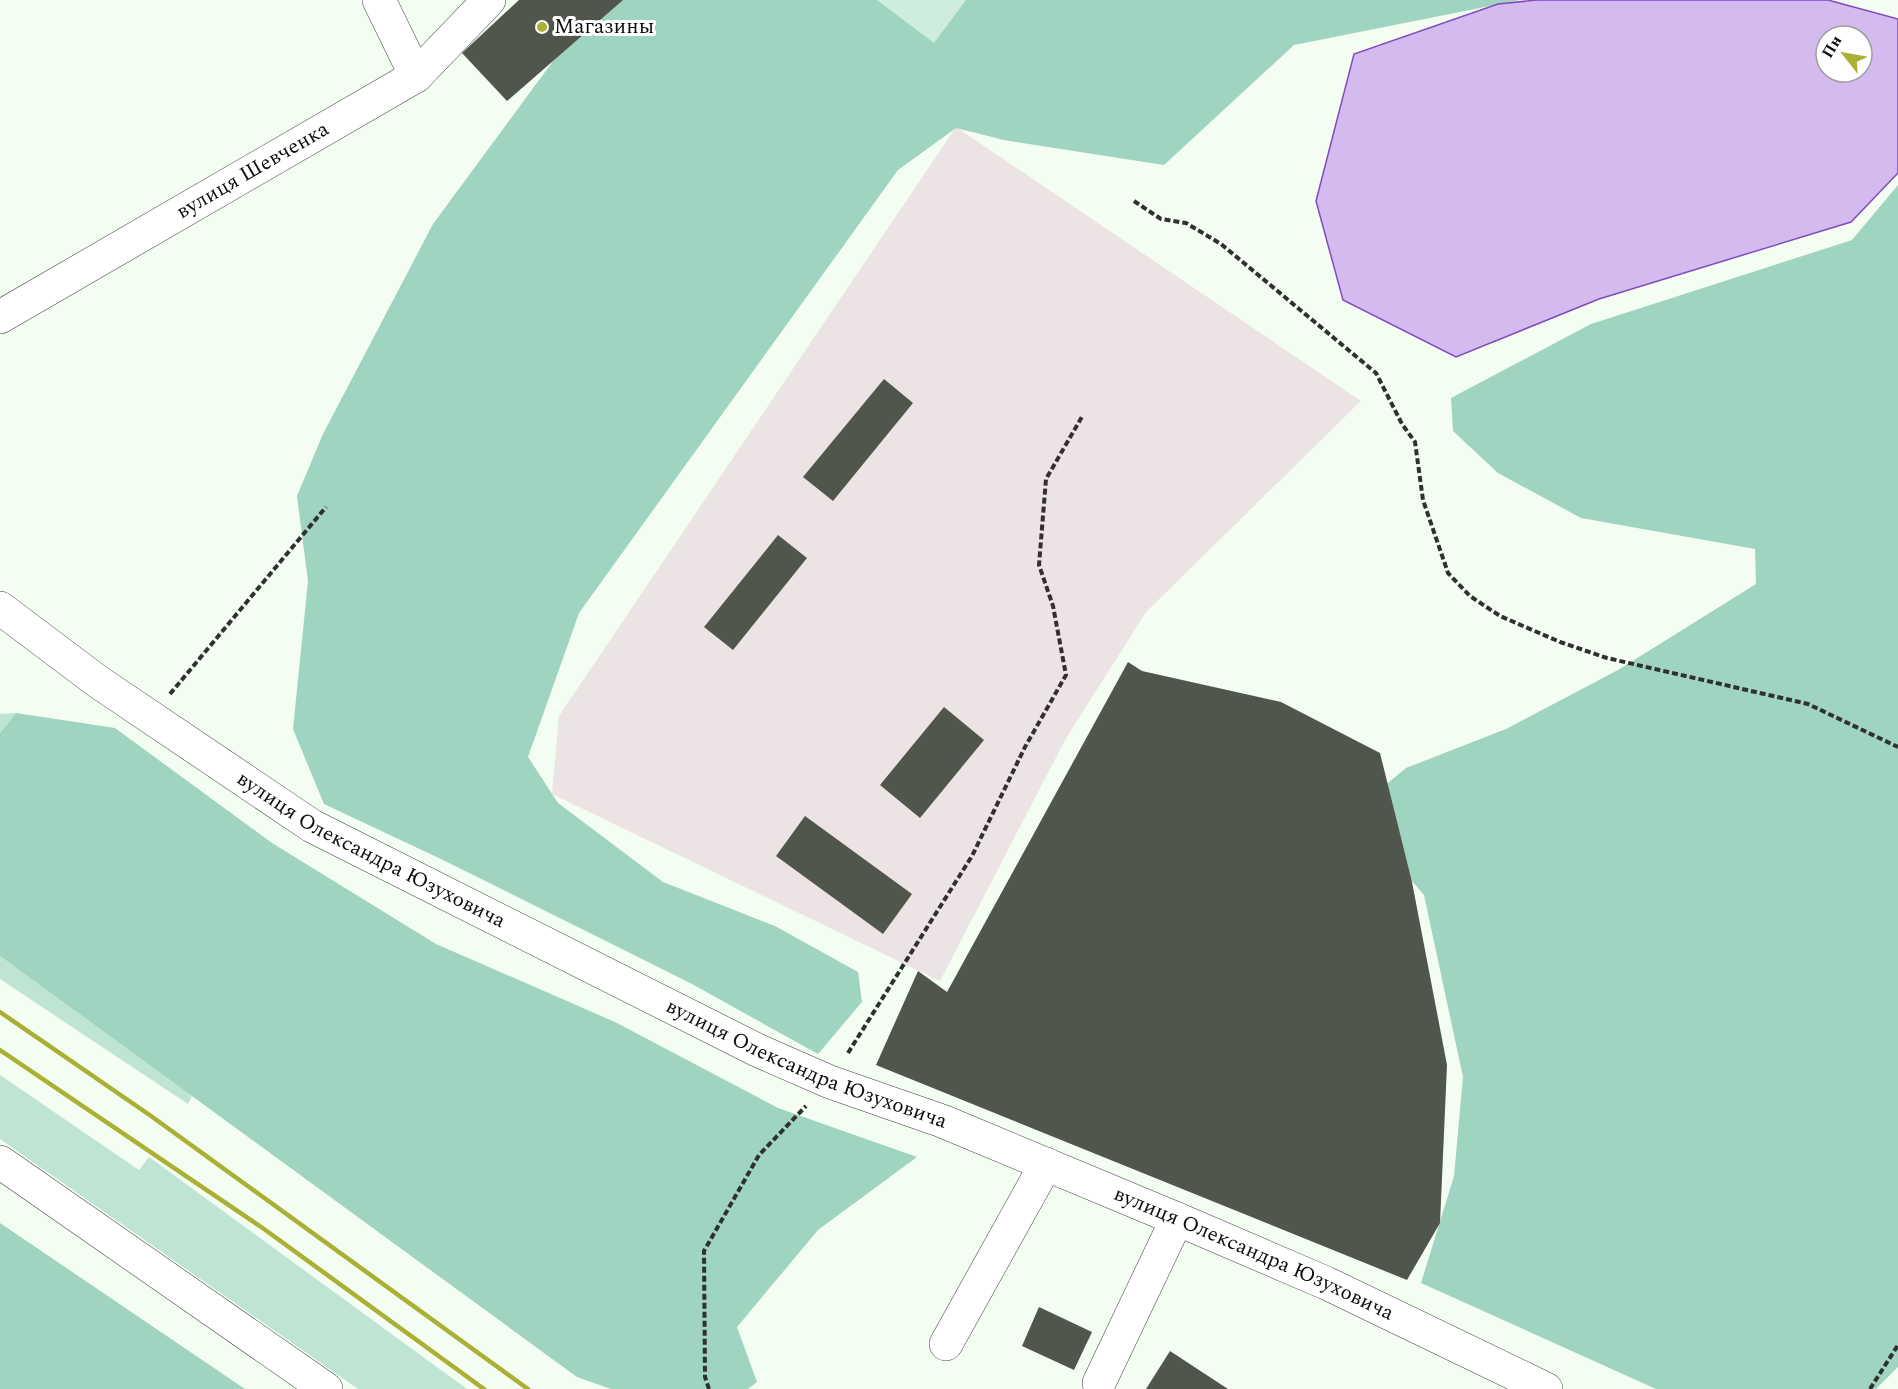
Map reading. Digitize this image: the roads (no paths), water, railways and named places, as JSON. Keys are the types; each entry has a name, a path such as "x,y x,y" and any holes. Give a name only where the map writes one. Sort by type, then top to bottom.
{"street":[{"path":"379,0 416,76"},
{"name":"вулиця Шевченка","path":"0,317 416,76 489,0"},
{"name":"вулиця Олександра Юзуховича","path":"0,608 97,681 312,826 757,1050 830,1082 942,1121 1326,1283 1546,1389"},
{"path":"0,1162 326,1389"},
{"path":"946,1344 1046,1164"},
{"path":"1099,1383 1177,1219"}],"railway":[{"path":"0,1012 151,1116 528,1389"},
{"path":"0,1050 264,1229 484,1389"}],"place":[{"name":"Магазины","path":"542,27"}]}
